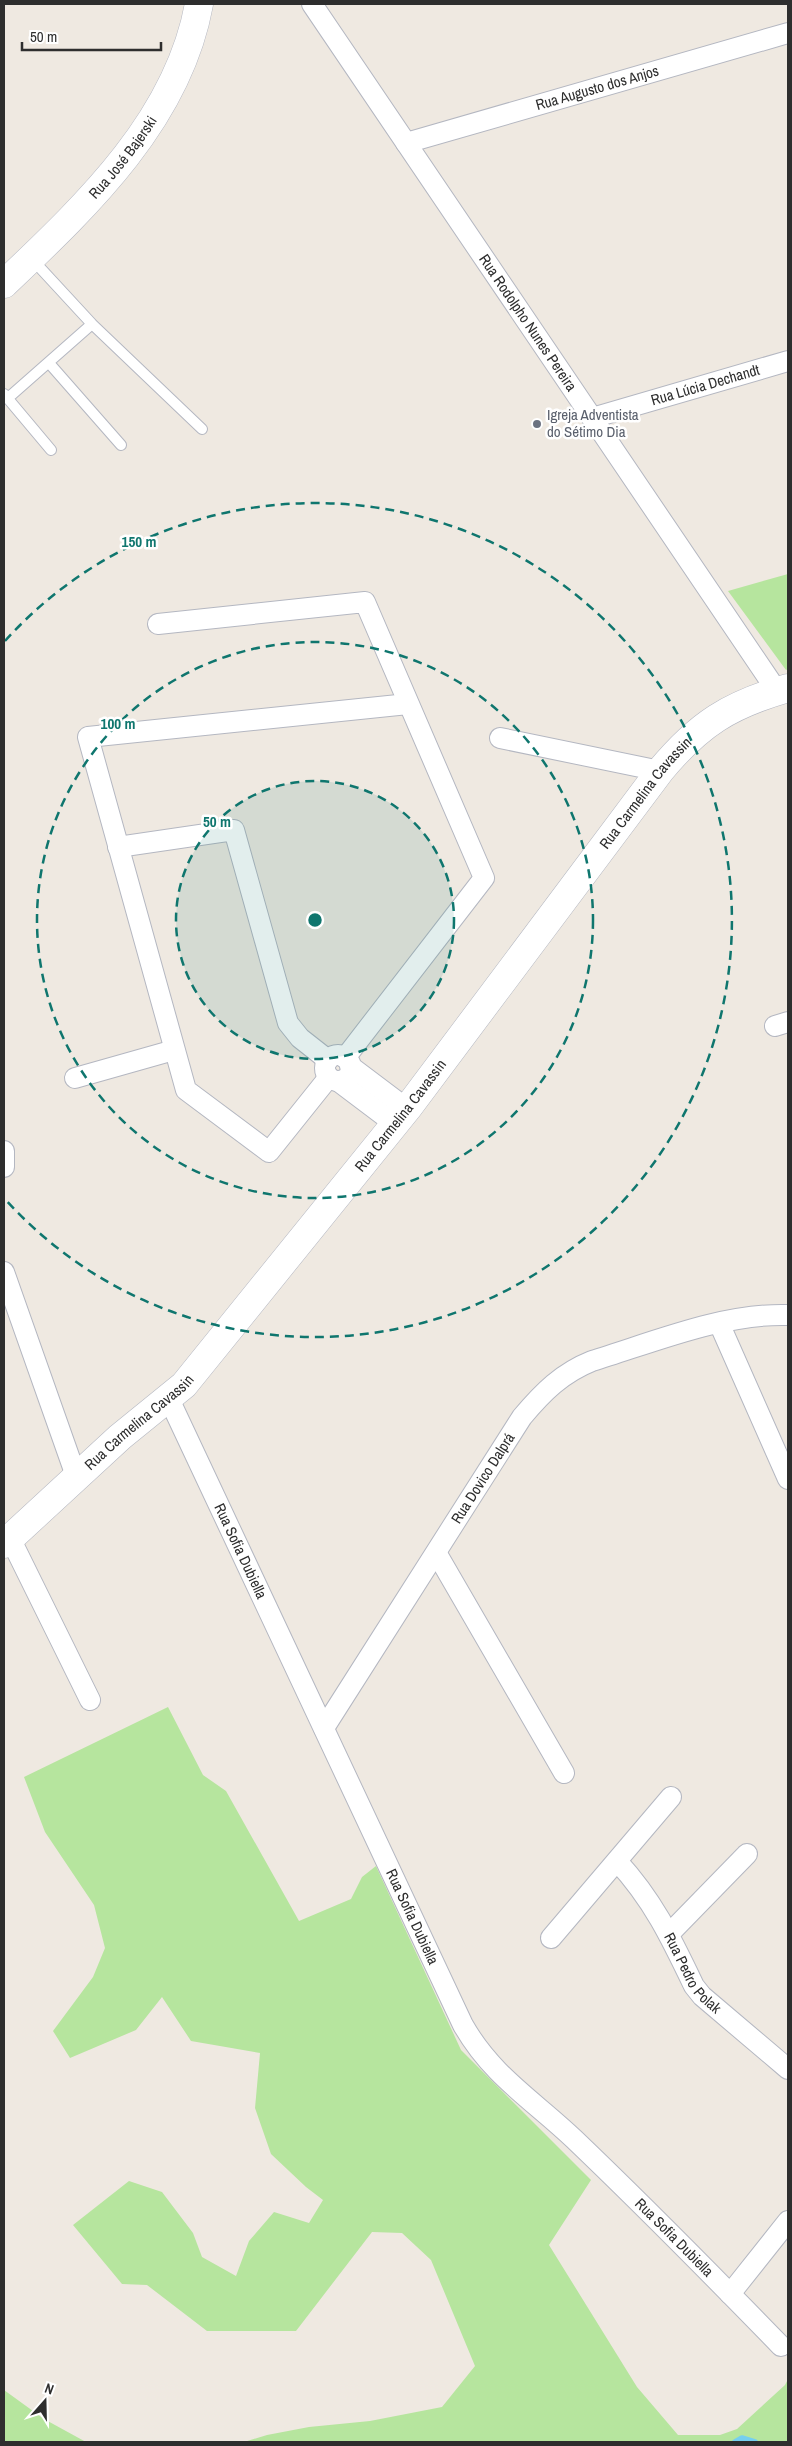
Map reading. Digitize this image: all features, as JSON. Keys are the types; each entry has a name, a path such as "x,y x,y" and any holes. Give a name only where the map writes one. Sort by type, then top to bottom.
{"main road":[{"name":"Rua José Bajerski","path":"4,284 88,201 148,125 172,84 186,54 199,4"},
{"name":"Rua Carmelina Cavassin","path":"7,1541 76,1476 138,1422 170,1399 189,1380 401,1117 660,770 699,729 723,713 783,689"}],"street":[{"name":"Rua Rodolpho Nunes Pereira","path":"312,4 592,418 783,689"},
{"name":"Rua Augusto dos Anjos","path":"406,143 788,33"},
{"name":"Rua Lúcia Dechandt","path":"592,418 788,361"},
{"path":"158,624 364,602 484,878 338,1068 269,1152 190,1095 184,1085 88,737 408,704"},
{"path":"500,738 660,770"},
{"path":"118,847 234,830 288,1023 300,1038 401,1117"},
{"path":"75,1078 174,1050"},
{"path":"4,1151 4,1167"},
{"path":"4,1272 76,1476"},
{"path":"4,1326 18,1313"},
{"name":"Rua Dovico Dalprá","path":"324,1728 437,1554 522,1417 556,1381 575,1368 592,1360 719,1323 766,1314 788,1315"},
{"path":"719,1323 788,1479"},
{"name":"Rua Sofia Dubiella","path":"170,1399 463,2025 476,2049 492,2067 574,2139 781,2346"},
{"path":"7,1541 90,1700"},
{"path":"437,1554 564,1773"},
{"path":"551,1938 671,1797"},
{"path":"669,1934 747,1854"},
{"name":"Rua Pedro Polak","path":"617,1861 638,1883 653,1905 694,1986 702,1996 788,2069"},
{"path":"730,2294 788,2221"}],"lane":[{"path":"31,258 92,324 202,429"},
{"path":"51,450 6,396 49,363 92,324"},
{"path":"49,363 122,445"}],"green space":[{"path":"788,574 788,669 786,670 728,591"},
{"path":"168,1707 203,1775 226,1791 299,1921 351,1899 362,1877 376,1866 461,2050 591,2180 549,2245 637,2387 678,2435 720,2435 737,2429 785,2385 788,2379 788,2442 244,2442 267,2435 309,2427 370,2421 442,2407 475,2366 431,2260 402,2233 372,2232 296,2331 207,2331 147,2285 122,2284 73,2225 129,2181 162,2192 193,2233 202,2257 236,2276 249,2241 274,2212 309,2223 323,2200 306,2187 271,2154 255,2108 260,2053 191,2041 162,1997 136,2030 70,2058 53,2031 93,1977 105,1948 94,1905 45,1832 24,1777"},
{"path":"4,2390 44,2419 86,2442 4,2442"}],"waterway":[{"path":"735,2442 742,2438 755,2442"}],"place":[{"name":"Igreja Adventista do Sétimo Dia","path":"537,424"}]}
